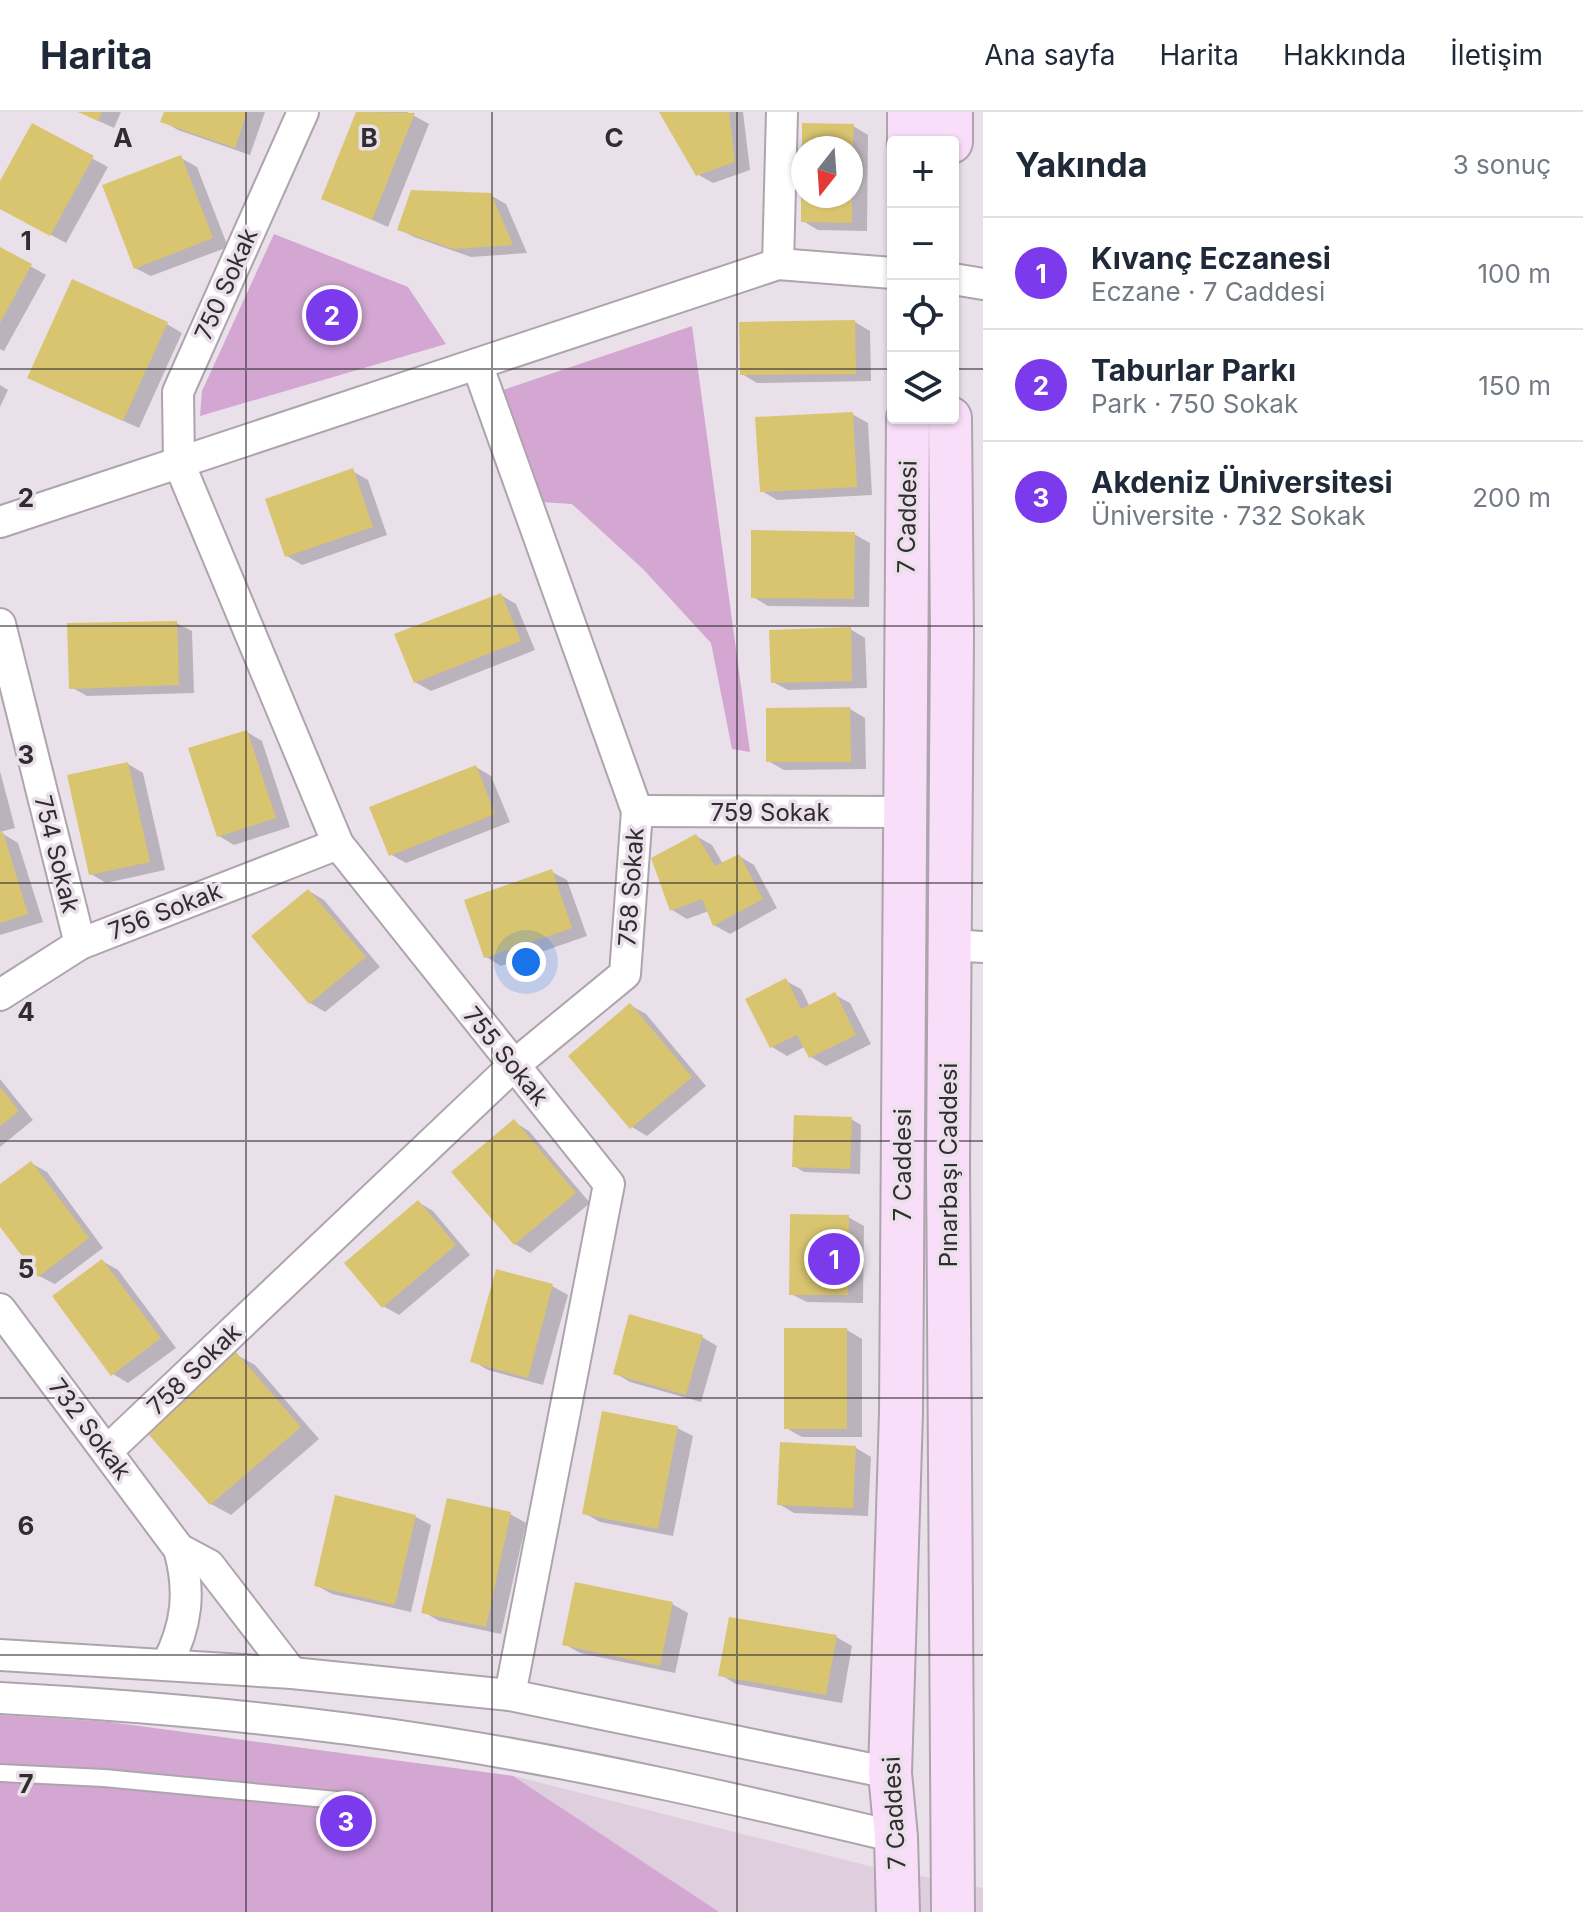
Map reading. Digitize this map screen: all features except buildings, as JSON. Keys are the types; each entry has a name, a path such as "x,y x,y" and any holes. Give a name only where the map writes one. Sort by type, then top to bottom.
{"street":[{"name":"750 Sokak","path":"179,463 178,392 303,112"},
{"path":"778,264 782,112"},
{"path":"909,112 909,136"},
{"path":"951,112 951,136"},
{"path":"0,522 778,264 887,273"},
{"path":"959,280 983,284"},
{"name":"758 Sokak","path":"107,1451 513,1066 625,974 637,811 477,364"},
{"name":"7 Caddesi","path":"898,1912 890,1773 901,1413 908,424"},
{"name":"Pınarbaşı Caddesi","path":"950,424 952,635 966,946 967,1852 953,1912"},
{"name":"755 Sokak","path":"179,463 338,844 609,1184 510,1695"},
{"name":"754 Sokak","path":"0,624 80,944"},
{"name":"759 Sokak","path":"637,811 903,812"},
{"name":"756 Sokak","path":"0,995 80,944 338,844"},
{"name":"732 Sokak","path":"0,1309 179,1549 185,1569 186,1609 183,1628 167,1664"},
{"name":"732 Sokak","path":"179,1549 209,1565 292,1673"},
{"path":"0,1655 292,1673 510,1695 966,1791"},
{"path":"0,1698 212,1714 440,1742 756,1804 967,1852"}],"lane":[{"path":"0,1773 104,1778 358,1802"}],"shaded area":[{"path":"274,234 408,287 446,344 200,416 202,391"},
{"path":"692,326 750,752 732,749 711,643 643,569 572,504 540,502 503,390"},
{"path":"0,1715 109,1722 514,1776 869,1866 983,1888 983,1912 0,1912"},
{"path":"0,1715 109,1722 513,1776 719,1912 0,1912"}],"place":[{"name":"Taburlar Parkı","path":"332,315"},
{"name":"Kıvanç Eczanesi","path":"834,1259"},
{"name":"Akdeniz Üniversitesi","path":"346,1821"}]}
